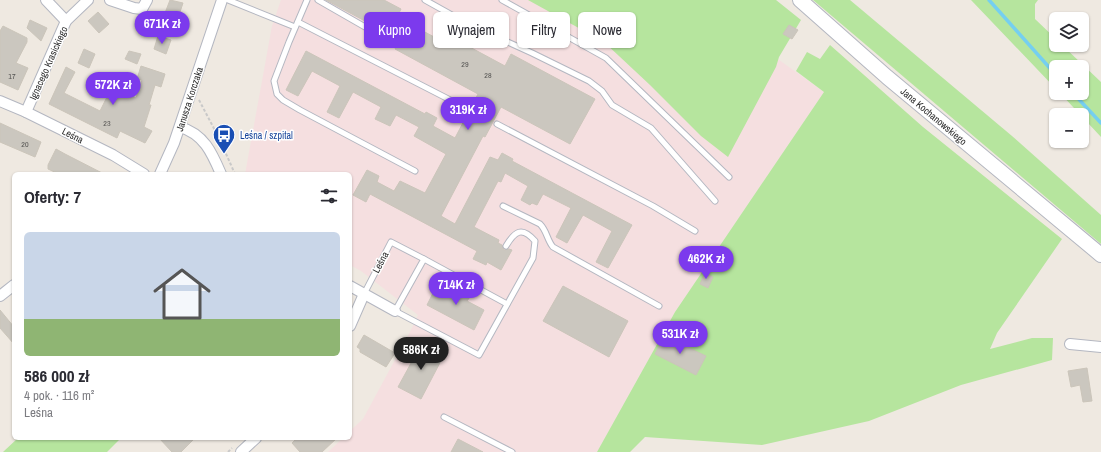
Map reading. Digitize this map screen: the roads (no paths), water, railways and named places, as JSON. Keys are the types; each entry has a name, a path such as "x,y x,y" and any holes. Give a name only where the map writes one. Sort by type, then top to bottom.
{"street":[{"path":"46,0 66,21"},
{"name":"Ignacego Krasickiego","path":"26,112 66,21 88,0"},
{"path":"110,0 134,8 142,9 147,0"},
{"name":"Janusza Korczaka","path":"161,172 180,128 222,0"},
{"name":"Jana Kochanowskiego","path":"800,0 887,77 1101,255"},
{"name":"Leśna","path":"0,101 26,112 113,155 138,172"},
{"path":"180,128 188,130 202,139 215,160 220,172"},
{"path":"0,296 12,287"},
{"path":"352,287 395,311"},
{"path":"352,321 364,294"},
{"path":"1070,344 1101,347"},
{"path":"241,452 254,440"}],"lane":[{"path":"228,0 295,27"},
{"path":"307,0 274,81 277,94 300,110 415,171"},
{"path":"318,0 364,26"},
{"path":"425,0 468,24 582,78 602,91 612,105 651,128 714,201"},
{"path":"502,0 606,58 729,177"},
{"path":"298,22 462,106"},
{"path":"497,124 653,206 695,231"},
{"path":"503,206 540,224 545,229 549,243 553,247 659,306"},
{"path":"506,246 511,237 516,233 523,232 530,235 535,241 533,258 479,355 395,311 424,259 507,304"},
{"name":"Leśna","path":"364,294 391,242 424,259"},
{"path":"444,417 512,452"}],"waterway":[{"path":"989,0 1049,67"},
{"path":"1080,100 1101,123"}],"place":[{"name":"Leśna / szpital","path":"224,154"}]}
